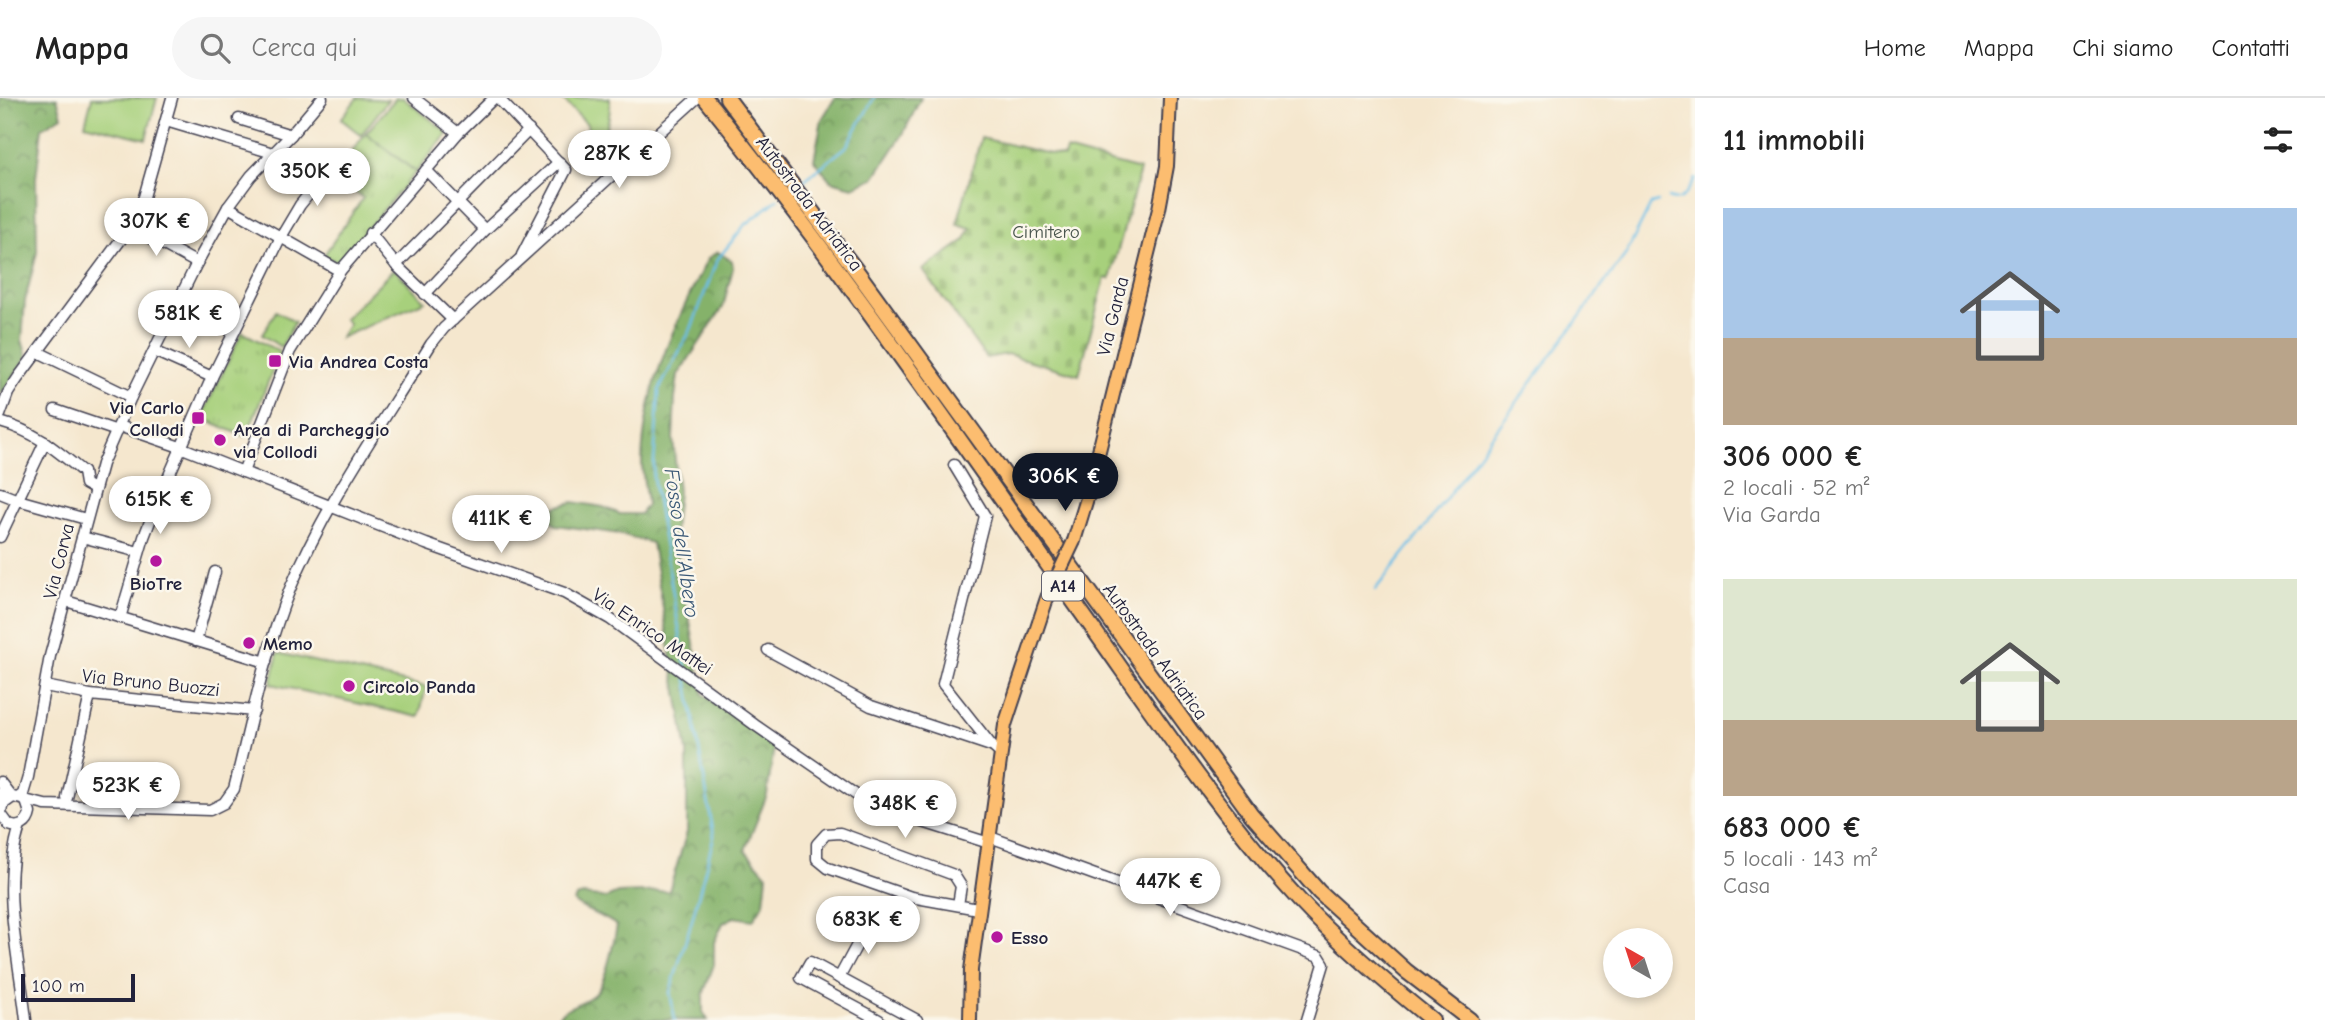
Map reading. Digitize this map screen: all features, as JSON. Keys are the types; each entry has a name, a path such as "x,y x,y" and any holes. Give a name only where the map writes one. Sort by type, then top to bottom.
{"highway":[{"name":"Autostrada Adriatica","path":"705,98 852,277 1251,814 1319,892 1406,971 1470,1020"},
{"name":"Autostrada Adriatica","path":"727,98 1162,726 1243,835 1301,902 1344,945 1432,1020"}],"main road":[{"name":"Via Garda","path":"970,1020 971,970 989,840 996,749 1047,598 1074,541 1088,495 1167,166 1170,98"}],"street":[{"path":"0,415 8,393 131,227 144,197 172,98"},
{"path":"414,98 458,133"},
{"path":"243,472 290,351 340,271 458,133 496,98 566,170 520,259"},
{"path":"0,782 7,793 19,799 45,805 210,810 224,803 234,789 266,662 289,593 330,508 431,344 453,320 697,98"},
{"name":"Via Corva","path":"19,799 28,777 50,656 94,489 131,397 197,263 228,207 251,176 291,135 318,99"},
{"path":"239,119 291,135"},
{"path":"166,121 273,153"},
{"path":"396,265 529,130"},
{"path":"425,294 485,230 559,162"},
{"path":"120,618 139,552 180,447 212,377 281,237 300,205 333,164"},
{"path":"426,170 485,230"},
{"path":"228,207 340,271"},
{"path":"131,227 197,263"},
{"path":"370,233 396,265 453,320"},
{"path":"154,351 212,377"},
{"path":"38,352 131,397"},
{"name":"Via Enrico Mattei","path":"55,411 180,447 330,508 564,593 610,619 865,802 989,840 1319,956 1324,964 1307,1020"},
{"path":"0,422 26,430 83,472 99,473"},
{"path":"0,537 45,442"},
{"path":"954,465 985,516 943,684 996,749"},
{"path":"83,472 85,484 94,489"},
{"path":"0,493 86,519"},
{"path":"82,537 139,552"},
{"path":"196,641 215,572"},
{"path":"66,601 266,662"},
{"path":"768,650 871,706 996,749"},
{"name":"Via Bruno Buozzi","path":"45,686 90,695 254,711"},
{"path":"67,798 90,695"},
{"path":"0,792 1,814 9,825 13,845"},
{"path":"2,805 19,799"},
{"path":"19,799 30,813"},
{"path":"26,1020 9,883 13,845 20,826 27,821 30,813 45,805"},
{"path":"9,825 20,826"},
{"path":"958,905 961,886 954,875 840,833 826,834 817,845 817,859 828,868 912,897 978,909"},
{"path":"839,978 871,919"},
{"path":"888,1004 879,1020 801,978 810,962 839,978 888,1004 917,1020"}],"green space":[{"path":"0,98 57,98 62,116 42,128 36,178 37,252 25,301 22,340 27,357 0,396"},
{"path":"92,98 157,98 146,139 85,124"},
{"path":"357,98 388,100 361,135 341,119"},
{"path":"396,98 403,98 448,133 416,172 366,133"},
{"path":"561,98 610,98 609,117 603,136 581,169 571,159 590,140 587,124"},
{"path":"835,98 921,98 903,134 874,178 853,187 831,181 814,160 822,119"},
{"path":"366,133 416,172 338,263 324,255 363,198 333,176"},
{"name":"Cimitero","path":"981,138 1064,157 1066,150 1140,170 1110,279 1105,278 1079,375 1007,354 986,358 923,270 964,241 971,228 957,224"},
{"path":"718,252 732,261 733,268 723,307 678,375 673,438 678,492 674,532 703,694 774,747 767,795 745,850 767,875 764,903 753,920 734,917 723,923 714,942 714,964 703,995 703,1012 708,1020 561,1020 559,1015 563,1011 589,998 600,986 617,926 579,906 574,902 576,897 583,895 606,898 618,893 669,891 687,832 687,752 652,543 620,534 556,525 550,521 555,507 573,502 603,507 620,514 640,514 647,505 642,462 644,435 655,382 673,332 696,282 708,258"},
{"path":"394,269 425,301 340,338 349,324 344,319"},
{"path":"276,311 295,322 281,347 262,335"},
{"path":"242,332 280,352 246,437 201,418"},
{"name":"Circolo Panda","path":"278,653 426,687 419,717 271,684"}],"waterway":[{"name":"Fosso dell'Albero","path":"798,185 846,147 874,98"},
{"path":"1668,198 1681,198 1695,179"},
{"name":"Fosso dell'Albero","path":"686,669 653,477 659,390 691,329 717,260 744,226 778,199"},
{"path":"1375,590 1422,531 1626,254 1651,204 1658,202"},
{"name":"Fosso dell'Albero","path":"675,1020 670,992 714,836 687,679"}],"place":[{"name":"Via Andrea Costa","path":"275,361"},
{"name":"Via Carlo Collodi","path":"198,418"},
{"name":"Area di Parcheggio via Collodi","path":"220,440"},
{"name":"BioTre","path":"156,561"},
{"name":"Memo","path":"249,643"},
{"name":"Circolo Panda","path":"349,686"},
{"name":"Esso","path":"997,937"}]}
